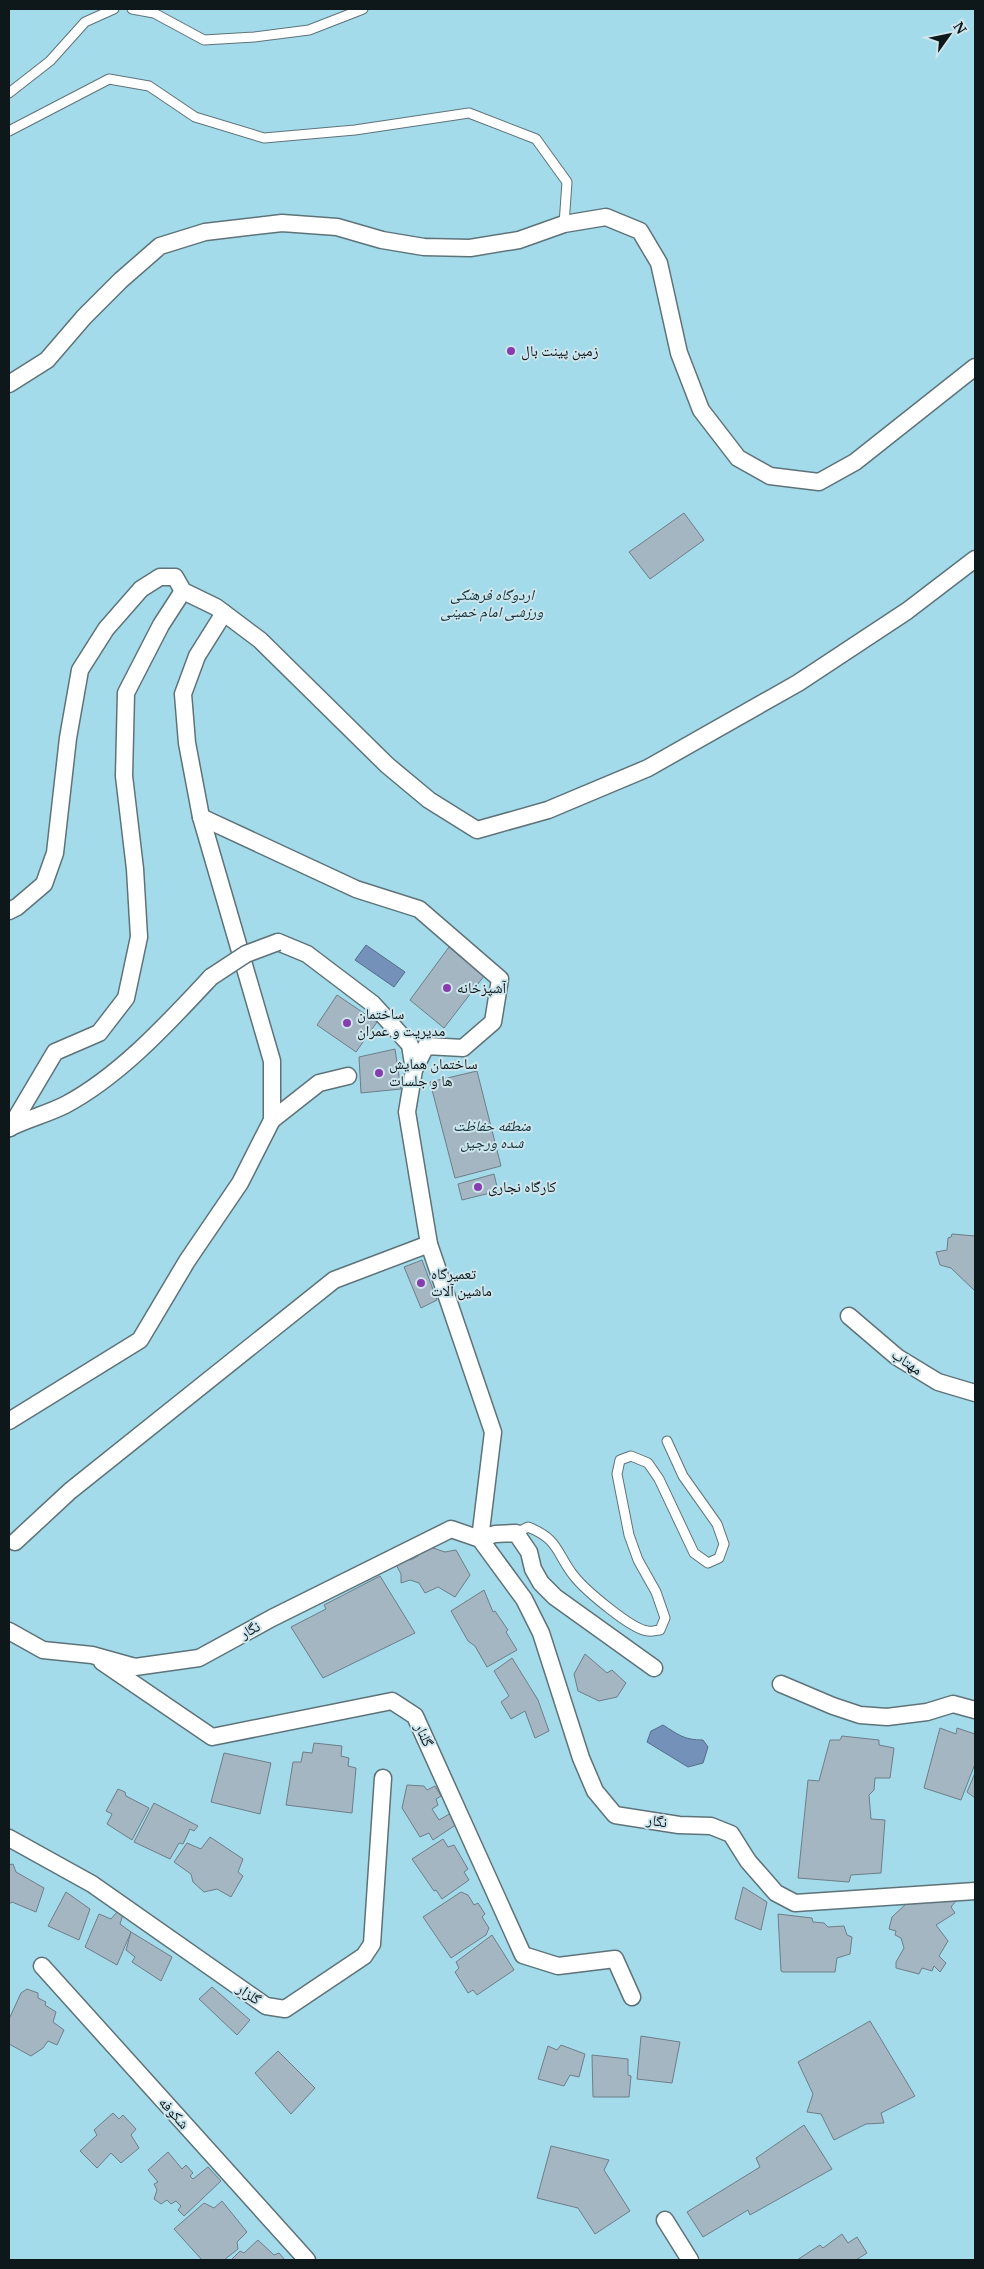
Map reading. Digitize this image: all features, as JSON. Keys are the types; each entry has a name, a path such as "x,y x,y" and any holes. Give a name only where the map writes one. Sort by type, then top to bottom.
{"street":[{"path":"9,384 47,360 90,311 121,280 160,246 205,232 282,223 337,227 382,240 424,247 470,248 519,240 564,224 606,218 640,231 659,263 679,353 701,410 738,458 770,476 819,482 855,462 975,367"},
{"path":"9,911 17,907 44,884 55,853 68,738 80,670 106,630 141,589 160,577 175,577 183,591 224,612 260,640 387,765 429,800 477,830 548,810 648,768 798,683 907,611 975,559"},
{"path":"9,1128 55,1052 99,1033 126,998 139,937 135,869 124,776 126,693 161,624 183,591"},
{"path":"224,612 197,656 183,694 187,744 201,817 272,1060 272,1120"},
{"path":"201,817 356,888 419,909 500,979 493,1022 463,1048 426,1046 414,1070 407,1112 429,1244 493,1432 480,1539 495,1534 516,1534 529,1552 533,1569 542,1583 555,1597 654,1668"},
{"path":"9,1128 66,1105 116,1071 164,1028 211,977 246,954 278,942 307,954 373,1004 410,1045 414,1070"},
{"path":"9,1421 140,1340 187,1260 240,1183 272,1120 319,1083 348,1076"},
{"path":"15,1542 70,1490 334,1280 429,1244"},
{"name":"مهتاب","path":"848,1316 905,1362 938,1382 975,1393"},
{"name":"نگار","path":"9,1632 43,1650 92,1655 135,1666 199,1658 272,1618 451,1529 480,1539 524,1599 541,1633 581,1758 595,1791 615,1814 679,1825 711,1826 731,1834 748,1861 776,1893 795,1904 975,1890"},
{"name":"گلنار","path":"92,1655 212,1737 392,1701 408,1711 415,1716 523,1955 558,1966 615,1959 632,1997"},
{"path":"782,1684 833,1706 860,1714 887,1717 927,1712 953,1704 975,1710"},
{"name":"گلزار","path":"9,1838 92,1884 266,2006 285,2009 364,1956 372,1944 383,1778"},
{"name":"شکوفه","path":"42,1966 307,2260"},
{"path":"665,2220 690,2260"}],"lane":[{"path":"9,93 50,61 85,22 114,9"},
{"path":"132,9 154,13 204,40 254,37 309,30 363,9"},
{"path":"9,131 109,79 149,86 195,116 264,138 356,130 469,113 536,139 567,182 564,224"},
{"path":"516,1534 528,1527 545,1533 574,1576 594,1596 612,1611 647,1632 660,1630 665,1618 656,1592 638,1560 629,1535 617,1474 620,1460 631,1456 648,1462 659,1479 694,1553 708,1563 719,1558 724,1544 717,1524 683,1476 666,1441"}],"green space":[{"name":"منطقه حفاظت شده ورجین","path":"9,9 975,9 975,2260 9,2260"}],"shaded area":[{"path":"366,945 405,972 394,987 355,960"},
{"path":"663,1725 686,1738 703,1740 708,1747 703,1763 688,1767 647,1742 651,1731"}],"building":[{"path":"684,513 704,540 650,579 629,552"},
{"name":"آشپزخانه","path":"449,947 484,976 444,1028 410,1000"},
{"name":"ساختمان مدیریت و عمران","path":"337,995 377,1022 356,1052 317,1025"},
{"name":"ساختمان همایش ها و جلسات","path":"395,1049 401,1089 361,1093 359,1057"},
{"path":"477,1071 501,1166 455,1178 430,1082"},
{"name":"کارگاه نجاری","path":"494,1174 498,1191 462,1200 458,1184"},
{"path":"952,1234 975,1236 975,1291 951,1268 940,1265 936,1252 947,1250 948,1238"},
{"name":"تعمیرگاه ماشین آلات","path":"422,1260 437,1300 421,1308 404,1267"},
{"path":"430,1547 445,1552 456,1550 470,1575 455,1597 438,1587 425,1593 419,1583 410,1580 401,1583 401,1574 394,1561 403,1557 411,1560 418,1556 422,1549"},
{"path":"380,1576 415,1633 323,1678 291,1627 326,1609 324,1605"},
{"path":"484,1590 493,1612 495,1611 508,1630 506,1632 517,1650 487,1667 475,1646 468,1641 451,1611"},
{"path":"585,1654 607,1673 612,1670 626,1683 617,1697 599,1701 578,1691 574,1674"},
{"path":"512,1658 538,1700 549,1731 535,1738 525,1711 511,1719 501,1702 509,1696 494,1671"},
{"path":"940,1728 956,1734 957,1728 975,1734 975,1764 961,1800 924,1788"},
{"path":"842,1736 879,1740 879,1745 894,1748 890,1778 875,1778 874,1790 869,1795 871,1819 885,1820 881,1873 851,1875 849,1882 798,1878 808,1780 819,1781 830,1740 840,1740"},
{"path":"314,1743 342,1746 341,1756 349,1758 348,1766 356,1768 352,1813 286,1805 293,1762 301,1762 303,1752 312,1753"},
{"path":"224,1753 271,1763 260,1814 211,1802"},
{"path":"975,1773 975,1798 967,1792"},
{"path":"407,1785 424,1786 427,1790 435,1786 441,1796 436,1799 438,1805 432,1809 439,1820 451,1813 457,1824 433,1840 429,1833 420,1837 402,1808"},
{"path":"118,1789 125,1792 126,1796 149,1808 132,1840 107,1824 112,1814 106,1811"},
{"path":"154,1803 198,1826 194,1831 190,1829 183,1844 179,1843 170,1859 134,1842"},
{"path":"210,1837 243,1859 238,1872 243,1876 231,1897 217,1889 204,1892 193,1882 191,1874 174,1862 187,1843 201,1849"},
{"path":"443,1839 448,1847 454,1845 468,1869 464,1872 469,1880 442,1899 436,1890 434,1891 412,1859"},
{"path":"13,1864 16,1872 44,1888 36,1912 12,1902 9,1904 9,1865"},
{"path":"743,1887 767,1902 761,1930 735,1919"},
{"path":"66,1892 90,1909 79,1940 48,1926"},
{"path":"461,1892 468,1895 474,1905 478,1903 485,1914 482,1917 489,1928 486,1935 451,1958 423,1917"},
{"path":"958,1895 951,1907 955,1913 936,1925 948,1941 939,1956 946,1963 940,1972 934,1966 932,1971 922,1968 919,1974 896,1968 896,1962 904,1948 901,1938 895,1935 896,1931 889,1929 892,1917 908,1902 915,1904 916,1897"},
{"path":"117,1912 123,1914 120,1924 131,1932 117,1965 85,1947 99,1914 111,1919"},
{"path":"778,1914 812,1918 813,1922 824,1923 828,1927 844,1926 847,1935 852,1937 850,1954 837,1958 835,1972 781,1971"},
{"path":"131,1932 172,1957 161,1981 132,1962 135,1957 126,1950"},
{"path":"492,1935 514,1970 477,1995 473,1990 468,1993 455,1972 459,1968 456,1962"},
{"path":"212,1987 250,2020 237,2035 199,1999"},
{"path":"27,1989 38,1993 38,1998 46,2002 45,2005 56,2012 53,2022 64,2030 57,2045 48,2041 43,2048 31,2056 9,2044 9,2019 21,1993"},
{"path":"870,2021 915,2096 881,2113 884,2123 866,2124 834,2140 821,2114 807,2112 813,2094 798,2062"},
{"path":"641,2036 680,2042 672,2083 637,2079"},
{"path":"561,2045 585,2054 579,2077 570,2075 564,2086 538,2079 548,2046 557,2050"},
{"path":"278,2051 315,2088 291,2114 255,2073"},
{"path":"592,2055 628,2059 628,2075 631,2076 629,2097 593,2097"},
{"path":"113,2113 119,2119 123,2115 136,2129 131,2135 139,2148 121,2163 111,2153 97,2168 80,2151 97,2135 94,2130"},
{"path":"804,2125 832,2169 750,2215 748,2210 703,2237 687,2212 760,2167 756,2158"},
{"path":"551,2146 609,2160 604,2170 630,2211 595,2234 578,2208 537,2198"},
{"path":"168,2152 182,2169 186,2165 193,2173 190,2176 193,2179 208,2167 221,2181 184,2216 178,2210 181,2206 176,2201 171,2204 167,2200 161,2204 154,2199 157,2190 154,2184 158,2182 148,2170"},
{"path":"222,2201 247,2232 237,2242 238,2249 224,2260 202,2260 174,2229 204,2203 214,2208"},
{"path":"842,2234 848,2243 857,2237 867,2253 856,2260 797,2260 820,2245 823,2248"},
{"path":"258,2240 274,2255 279,2253 285,2260 231,2260 240,2251 244,2253"}],"place":[{"name":"زمین پینت بال","path":"511,351"},
{"name":"آشپزخانه","path":"447,988"},
{"name":"ساختمان مدیریت و عمران","path":"347,1023"},
{"name":"ساختمان همایش ها و جلسات","path":"379,1073"},
{"name":"کارگاه نجاری","path":"478,1187"},
{"name":"تعمیرگاه ماشین آلات","path":"421,1283"}],"park label":[{"name":"اردوگاه فرهنگی ورزشی امام خمینی","path":"492,604"}]}
